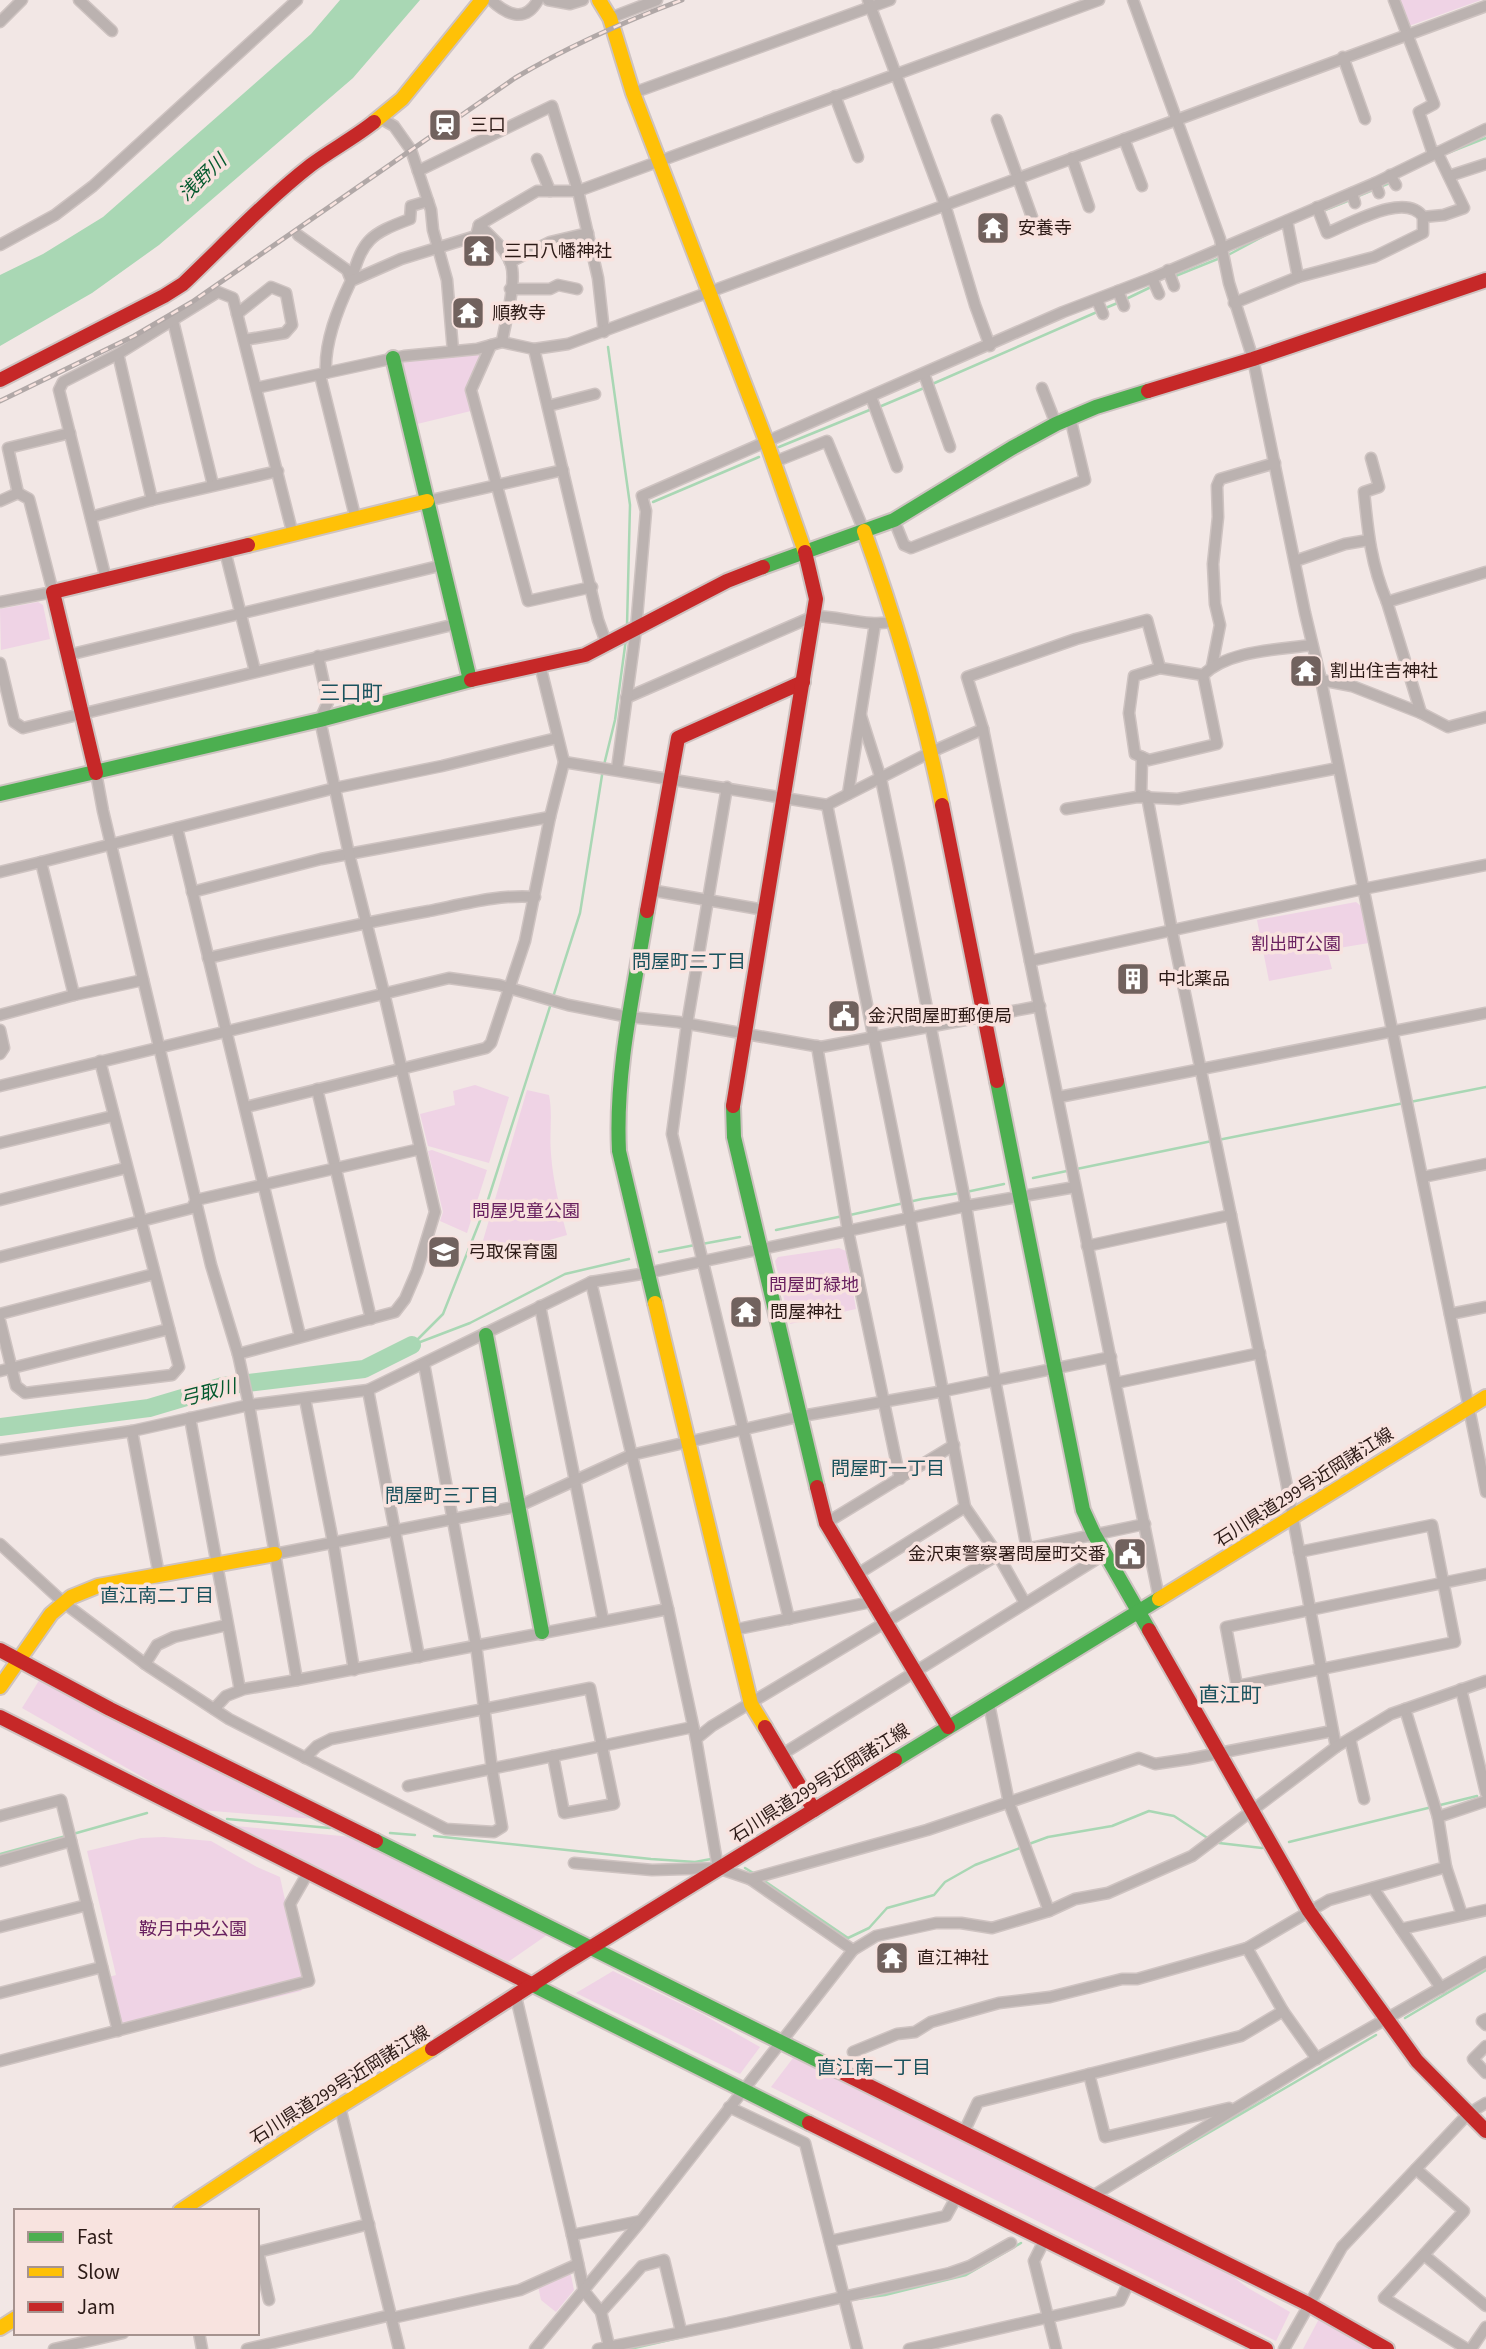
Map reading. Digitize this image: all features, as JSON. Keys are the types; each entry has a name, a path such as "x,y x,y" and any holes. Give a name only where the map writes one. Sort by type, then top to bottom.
{"street":[{"path":"0,22 22,0"},
{"path":"79,0 112,31"},
{"path":"0,245 55,215 93,186 297,0"},
{"path":"0,380 183,284 284,188 402,99 482,0"},
{"path":"491,0 504,12 513,15 530,10 538,0"},
{"path":"548,0 570,4 583,0"},
{"path":"599,0 610,19 633,93 774,462 805,550 816,599 733,1102 734,1136 826,1523 948,1727"},
{"path":"610,19 657,0"},
{"path":"633,93 869,4 890,0"},
{"path":"351,281 401,260 476,236 479,225 537,191 578,191 1099,0"},
{"path":"1133,0 1223,254 1234,303 1253,359 1486,1492"},
{"path":"1394,0 1434,104 1419,112 1464,208 1444,215 1423,217"},
{"path":"869,4 945,205 990,346"},
{"path":"256,388 393,358 502,342 534,349 568,344 1486,6"},
{"path":"1343,57 1365,119"},
{"path":"835,96 858,156"},
{"path":"418,171 552,106 588,233 598,278 604,332"},
{"path":"380,118 394,125 411,150 428,201 447,280 453,351"},
{"path":"997,120 1037,231"},
{"path":"614,769 626,698 623,636 646,511 642,496 767,443 874,404 927,381 990,346 1063,312 1121,298 1169,272 1223,254 1377,188 1390,175 1437,155 1486,129"},
{"path":"1124,139 1142,186"},
{"path":"1072,158 1089,207"},
{"path":"537,159 550,191"},
{"path":"1449,176 1486,164"},
{"path":"1390,175 1396,185"},
{"path":"356,520 323,374 325,355 339,306 351,281 359,254 378,231 410,219 411,206 428,201"},
{"path":"1234,303 1298,277 1374,257 1423,233 1423,217 1412,207 1395,206 1327,233 1319,212"},
{"path":"1288,224 1298,277"},
{"path":"479,225 510,262 513,274 502,342"},
{"path":"510,262 550,242 588,233"},
{"path":"298,235 347,270 351,281"},
{"path":"1169,272 1174,286"},
{"path":"1153,280 1159,294"},
{"path":"0,794 320,720 470,680 584,654 727,581 805,550 894,520 1070,417 1253,359 1486,280"},
{"path":"510,289 550,289 558,285 577,289"},
{"path":"237,314 271,287 286,293 292,325 285,332 244,340"},
{"path":"106,579 59,390 63,382 118,354 218,292 233,298 293,535"},
{"path":"1098,302 1103,314"},
{"path":"173,321 213,485"},
{"path":"491,345 471,390 528,601 592,587"},
{"path":"534,349 598,620 623,636"},
{"path":"118,354 152,500"},
{"path":"393,358 470,680"},
{"path":"927,381 950,447"},
{"path":"1042,388 1056,424"},
{"path":"548,406 595,394"},
{"path":"874,404 897,467"},
{"path":"894,520 904,545 911,548 1085,480 1070,417"},
{"path":"70,433 4,449 18,493 29,499 53,592 158,1047 211,1265 238,1358 298,1680"},
{"path":"774,462 827,441 864,531 895,621 932,752 1083,1510 1105,1554 1309,1910 1417,2060 1486,2131"},
{"path":"1371,458 1379,487 1364,492 1375,573 1421,713"},
{"path":"1212,666 1220,625 1215,604 1213,564 1218,517 1217,486 1220,479 1275,463"},
{"path":"0,602 53,592 563,470"},
{"path":"91,517 278,471"},
{"path":"0,501 18,493"},
{"path":"1295,561 1345,544 1369,540"},
{"path":"225,551 255,671"},
{"path":"68,655 443,565"},
{"path":"1387,603 1486,572"},
{"path":"626,698 814,616 833,616 880,625 895,621"},
{"path":"1159,1598 984,729 967,677 1063,643 1147,620 1160,668"},
{"path":"0,663 14,722 23,728 456,624"},
{"path":"848,794 875,624"},
{"path":"1203,675 1212,666 1248,655 1312,645"},
{"path":"238,1358 300,1336 396,1312 417,1272 435,1212 349,854 320,720 328,702 318,656"},
{"path":"246,1107 486,1048 491,1044 535,897 550,817 564,762 540,665"},
{"path":"1160,668 1203,675 1217,744 1149,760 1135,754 1129,713 1134,676 1160,668"},
{"path":"1321,680 1352,686 1421,713 1448,727 1486,717"},
{"path":"803,682 678,738 629,1017 616,1122 619,1150 647,1273 751,1704 814,1811"},
{"path":"860,716 881,779 965,1203 1027,1549"},
{"path":"564,762 827,805 984,729"},
{"path":"0,872 335,788 557,738"},
{"path":"1142,757 1144,796 1260,1353 1336,1747"},
{"path":"1066,809 1144,796 1178,799 1338,768"},
{"path":"727,787 687,1024 672,1134 789,1619"},
{"path":"827,805 965,1507 998,1555 1025,1603"},
{"path":"192,892 349,854 550,817"},
{"path":"177,828 300,1336"},
{"path":"41,862 74,995"},
{"path":"1030,961 1363,888 1486,865"},
{"path":"650,890 765,910"},
{"path":"208,958 366,922 482,900 521,895 535,897"},
{"path":"0,1086 449,978 510,987 568,1004 629,1017 817,1046 1040,1006"},
{"path":"0,1015 143,980"},
{"path":"1059,1097 1486,1013"},
{"path":"0,1030 4,1048 0,1054"},
{"path":"817,1046 848,1227 900,1479"},
{"path":"0,1321 16,1386 25,1393 172,1375 179,1367 100,1061"},
{"path":"317,1089 371,1320"},
{"path":"0,1143 113,1116"},
{"path":"196,1200 420,1149"},
{"path":"1423,1177 1486,1164"},
{"path":"0,1200 127,1168"},
{"path":"0,1450 132,1431 248,1401 305,1399 368,1390 486,1335 590,1282 647,1273 848,1227 910,1219 965,1203 1075,1187"},
{"path":"0,1257 192,1208 196,1200"},
{"path":"1087,1246 1231,1215"},
{"path":"0,1314 154,1274"},
{"path":"590,1282 668,1609 696,1739 718,1868"},
{"path":"540,1306 603,1620"},
{"path":"1450,1314 1486,1307"},
{"path":"0,1371 169,1329"},
{"path":"486,1335 542,1632"},
{"path":"1116,1383 1260,1353"},
{"path":"0,1687 51,1614 71,1597 98,1586 275,1555 519,1506 631,1455 802,1416 1111,1357"},
{"path":"0,1544 64,1603 145,1664 229,1719 446,1829 494,1832 502,1827 476,1645 424,1364"},
{"path":"368,1390 397,1529 419,1657"},
{"name":"石川県道299号近岡諸江線","path":"183,2209 718,1868 1486,1397"},
{"path":"305,1399 354,1670"},
{"path":"190,1418 240,1690"},
{"path":"132,1431 159,1575"},
{"path":"826,1523 954,1445"},
{"path":"856,1575 965,1507"},
{"path":"696,1739 712,1726 998,1555 1146,1524"},
{"path":"1299,1552 1432,1525 1444,1583 1455,1642 1237,1686 1226,1627 1444,1583 1486,1574"},
{"path":"781,1755 1105,1554"},
{"path":"733,1630 871,1602"},
{"path":"214,1709 226,1696 240,1690 668,1609"},
{"path":"145,1664 157,1645 174,1637 227,1625"},
{"path":"0,1650 110,1709 1308,2304 1387,2349"},
{"path":"535,2349 640,2221 853,1950 876,1936 936,1923 961,1923 992,1928 1049,1911 1075,1899 1108,1893 1192,1856 1336,1747 1391,1714 1486,1681"},
{"path":"305,1758 317,1746 331,1740 590,1688 614,1804 564,1813 552,1756"},
{"path":"1461,1689 1486,1793"},
{"path":"989,1704 1009,1803 1049,1911"},
{"path":"1405,1709 1462,1915"},
{"path":"0,1717 743,2091 1266,2349"},
{"path":"408,1786 693,1727"},
{"path":"752,1878 869,1847 1139,1758 1155,1764 1332,1731"},
{"path":"1350,1739 1364,1799"},
{"path":"0,1816 61,1800 118,2031"},
{"path":"1435,1810 1486,1801"},
{"path":"0,1861 71,1841"},
{"path":"574,1863 652,1870 718,1868 752,1878 853,1950"},
{"path":"853,2052 897,2034 915,2032 931,2022 999,2003 1050,1997 1122,1979 1137,1979 1247,1948 1329,1900 1447,1867"},
{"path":"0,2061 309,1981 290,1904 309,1871"},
{"path":"1373,1888 1441,1988"},
{"path":"0,1927 87,1905"},
{"path":"1401,1929 1486,1910"},
{"path":"1247,1948 1283,2011 1317,2059"},
{"path":"1091,2197 1317,2059 1486,1962"},
{"path":"0,1993 102,1967"},
{"path":"516,1997 584,2291 601,2312 609,2346"},
{"path":"963,2134 978,2102 1241,2036 1283,2011"},
{"path":"1486,2019 1482,2021 1486,2025"},
{"path":"1486,2046 1473,2059 1486,2073"},
{"path":"1089,2074 1105,2137 1240,2105"},
{"path":"1284,2349 1342,2247 1468,2114 1486,2103"},
{"path":"340,2107 399,2349"},
{"path":"729,2108 806,2143 857,2349"},
{"path":"1416,2169 1464,2211 1384,2298 1469,2349 1486,2327"},
{"path":"830,2241 946,2216 957,2196"},
{"path":"572,2235 640,2221"},
{"path":"259,2252 369,2224"},
{"path":"1045,2239 1034,2261 1056,2349"},
{"path":"598,2349 845,2300 950,2273 970,2266 1012,2243"},
{"path":"1424,2255 1486,2306"},
{"path":"259,2256 269,2300"},
{"path":"601,2312 642,2266 664,2260 681,2331"},
{"path":"247,2349 520,2290 578,2264"},
{"path":"909,2349 1120,2301 1129,2282"},
{"path":"54,2349 114,2335"}],"green space":[{"path":"1398,0 1481,0 1409,26"},
{"path":"478,351 482,357 466,388 471,411 413,425 398,363"},
{"path":"38,602 43,605 50,639 1,650 0,609"},
{"name":"割出町公園","path":"1356,902 1361,906 1369,943 1327,950 1332,969 1269,981 1257,920"},
{"path":"475,1085 509,1097 489,1163 428,1146 420,1114 455,1105 453,1091"},
{"name":"問屋児童公園","path":"527,1090 549,1095 552,1164 567,1235 477,1261"},
{"path":"432,1150 487,1170 467,1233 440,1221 443,1212 428,1151"},
{"name":"問屋町緑地","path":"839,1248 846,1251 856,1309 790,1324 775,1261 778,1257"},
{"path":"40,1679 315,1819 200,1810 22,1708"},
{"path":"236,1826 352,1837 547,1935 508,1962"},
{"name":"鞍月中央公園","path":"141,1838 211,1841 280,1877 304,1987 301,1991 123,2035 109,1977 116,1975 87,1851"},
{"path":"613,1971 702,2014 760,2047 740,2074 576,1993"},
{"path":"793,2058 1228,2273 1290,2312 1276,2341 771,2087"},
{"path":"565,2272 571,2275 574,2290 556,2312 541,2300 538,2286"},
{"path":"1320,2317 1375,2349 1303,2349"}],"water":[{"name":"浅野川","path":"340,0 420,0 353,78 159,245 92,293 0,346 0,275 43,254 103,217 311,34"}],"waterway":[{"path":"1450,152 1486,138"},
{"path":"1356,197 1392,182"},
{"path":"1320,212 1350,200"},
{"path":"1173,277 1230,254 1275,230"},
{"path":"1126,299 1151,287"},
{"path":"1103,309 1120,302"},
{"path":"930,385 1097,312"},
{"path":"608,347 630,505 627,626"},
{"path":"879,407 924,388"},
{"path":"779,447 872,409"},
{"path":"653,502 759,457"},
{"path":"412,1345 443,1314 487,1203 580,913 603,769 615,720 626,639"},
{"path":"1410,1102 1486,1087"},
{"path":"1218,1140 1404,1103"},
{"path":"1033,1178 1212,1141"},
{"path":"966,1192 1004,1184"},
{"path":"850,1215 960,1193"},
{"path":"776,1230 843,1216"},
{"path":"702,1244 740,1237"},
{"path":"659,1252 695,1245"},
{"path":"415,1344 470,1323 565,1274 629,1259"},
{"name":"弓取川","path":"0,1427 149,1408 223,1386 364,1369 412,1345"},
{"path":"1289,1842 1477,1796"},
{"path":"1029,1844 1048,1837 1112,1826 1149,1811 1174,1816 1209,1839"},
{"path":"73,1834 147,1813"},
{"path":"227,1819 330,1828"},
{"path":"390,1833 415,1835"},
{"path":"0,1854 66,1836"},
{"path":"434,1836 651,1859 695,1862 711,1859"},
{"path":"1219,1843 1262,1848"},
{"path":"763,1880 848,1938 869,1928 887,1908 934,1895 945,1882 975,1865 1020,1848"},
{"path":"745,1868 755,1874"},
{"path":"1405,2018 1486,1970"},
{"path":"1131,2178 1376,2035"},
{"path":"850,2300 885,2295 966,2275 1021,2243"},
{"path":"630,2349 700,2333"}],"railway":[{"path":"0,401 134,336 192,302 515,78 597,35 682,0"}],"traffic: fast":[{"path":"393,358 470,680"},
{"path":"763,567 894,520 1056,424 1096,407 1148,391"},
{"path":"0,794 320,720 471,680"},
{"path":"647,911 623,1061 619,1151 655,1303"},
{"path":"997,1081 1083,1510 1149,1630"},
{"path":"733,1106 734,1137 817,1487"},
{"path":"486,1335 542,1632"},
{"path":"895,1760 1159,1599"},
{"path":"376,1841 839,2071"},
{"path":"533,1985 809,2123"}],"traffic: slow":[{"path":"374,122 402,99 482,0"},
{"path":"599,0 610,18 633,93 767,443 805,552"},
{"path":"248,545 427,501"},
{"path":"864,531 908,666 942,805"},
{"path":"655,1303 751,1704 765,1727"},
{"path":"1159,1599 1486,1397"},
{"path":"0,1687 51,1614 71,1597 98,1586 275,1554"},
{"path":"183,2209 432,2049"},
{"path":"0,2328 14,2319"}],"traffic: jam":[{"path":"0,380 183,284 294,179 374,122"},
{"path":"1148,391 1253,359 1486,280"},
{"path":"96,773 53,592 248,545"},
{"path":"733,1106 816,599 805,552"},
{"path":"471,680 585,655 727,581 763,567"},
{"path":"647,911 678,738 803,682"},
{"path":"942,805 997,1081"},
{"path":"817,1487 826,1523 948,1727"},
{"path":"1149,1630 1309,1911 1417,2061 1486,2131"},
{"path":"0,1650 110,1709 376,1841"},
{"path":"0,1717 533,1985"},
{"path":"765,1727 814,1810"},
{"path":"432,2049 564,1964 895,1760"},
{"path":"839,2071 1308,2304 1387,2349"},
{"path":"809,2123 1266,2349"}],"place":[{"name":"三口","path":"445,125"},
{"name":"安養寺","path":"993,228"},
{"name":"三口八幡神社","path":"479,251"},
{"name":"順教寺","path":"468,313"},
{"name":"割出住吉神社","path":"1306,671"},
{"name":"中北薬品","path":"1133,979"},
{"name":"金沢問屋町郵便局","path":"844,1016"},
{"name":"弓取保育園","path":"444,1252"},
{"name":"問屋神社","path":"746,1312"},
{"name":"金沢東警察署問屋町交番","path":"1130,1554"},
{"name":"直江神社","path":"892,1958"}],"district":[{"name":"三口町","path":"351,693"},
{"name":"問屋町二丁目","path":"689,961"},
{"name":"問屋町一丁目","path":"888,1468"},
{"name":"問屋町三丁目","path":"442,1495"},
{"name":"直江南二丁目","path":"157,1595"},
{"name":"直江町","path":"1230,1695"},
{"name":"直江南一丁目","path":"874,2067"}]}
